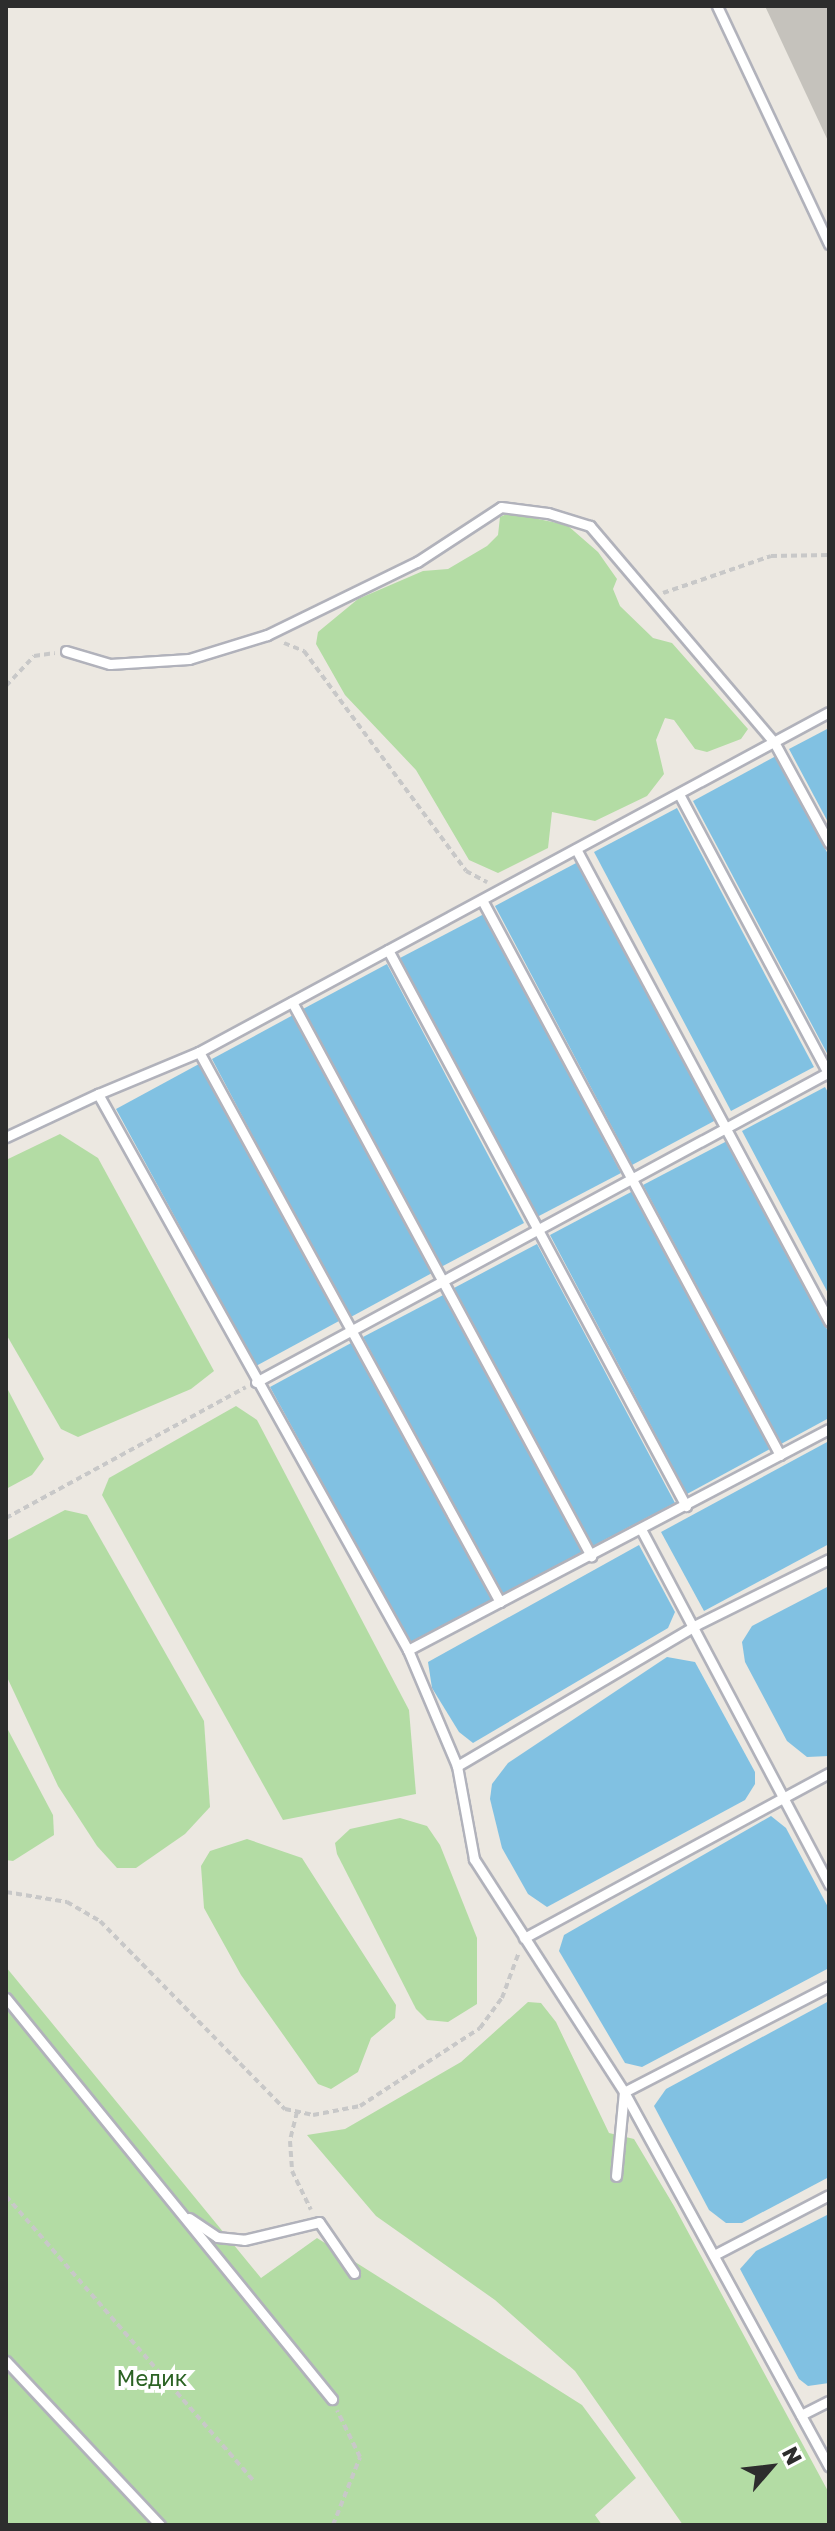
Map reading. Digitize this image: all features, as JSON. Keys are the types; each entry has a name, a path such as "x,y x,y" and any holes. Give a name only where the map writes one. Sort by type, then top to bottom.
{"lane":[{"path":"717,6 829,244"},
{"path":"66,651 110,664 189,659 267,635 417,562 501,507 590,526 774,742 829,843"},
{"path":"6,1137 199,1052 829,712"},
{"path":"256,1382 829,1073 679,794"},
{"path":"576,849 829,1321"},
{"path":"482,900 780,1455"},
{"path":"388,950 686,1506"},
{"path":"292,1002 591,1556"},
{"path":"199,1052 500,1602"},
{"path":"98,1094 408,1650 457,1766 474,1859 624,2092 716,2254 829,2467"},
{"path":"408,1650 829,1429"},
{"path":"641,1529 696,1625 781,1796 829,1884"},
{"path":"457,1766 696,1625 829,1559"},
{"path":"524,1938 781,1796 829,1773"},
{"path":"624,2092 829,1986"},
{"path":"6,1998 332,2399"},
{"path":"616,2176 624,2092"},
{"path":"716,2254 829,2195"},
{"path":"180,2212 217,2237 244,2240 319,2222 354,2273"},
{"path":"6,2361 160,2525"},
{"path":"801,2415 829,2401"}],"path":[{"path":"649,598 771,556 829,555"},
{"path":"267,635 304,651 466,871 501,889"},
{"path":"6,686 34,656 66,651"},
{"path":"6,1518 256,1382"},
{"path":"6,1892 67,1902 100,1921 243,2070 285,2109 298,2112 360,2106 480,2028 502,1998 524,1938"},
{"path":"298,2112 290,2141 292,2171 319,2222"},
{"path":"6,2196 253,2480"},
{"path":"332,2399 360,2457 333,2525"}],"green space":[{"path":"509,513 567,525 598,552 617,579 613,589 620,606 653,638 672,643 748,729 741,739 707,752 695,749 674,720 665,718 656,740 664,774 647,796 595,821 552,812 548,848 498,873 469,860 416,770 345,695 316,644 318,632 358,599 423,571 448,569 487,546 498,535 500,517"},
{"path":"60,1134 98,1158 214,1371 191,1389 78,1437 61,1429 6,1334 6,1160"},
{"path":"6,1386 44,1459 32,1475 6,1489"},
{"path":"236,1406 257,1420 409,1710 416,1794 283,1820 102,1495 109,1478"},
{"path":"65,1510 87,1515 204,1721 210,1807 185,1834 136,1868 117,1868 97,1846 58,1786 6,1675 6,1541"},
{"path":"6,1726 53,1815 54,1835 13,1861 6,1860"},
{"path":"400,1818 427,1826 440,1845 477,1938 477,2004 448,2022 427,2020 416,2009 337,1854 335,1843 350,1829"},
{"path":"247,1839 302,1858 396,2005 395,2018 371,2038 358,2072 331,2089 318,2084 241,1975 204,1908 201,1866 210,1851"},
{"name":"Медик","path":"6,1967 261,2278 317,2238 582,2405 636,2478 595,2515 602,2525 6,2525"},
{"path":"528,2002 541,2003 556,2022 609,2133 634,2139 674,2206 829,2493 829,2525 683,2525 575,2371 495,2300 376,2216 307,2135 345,2129 461,2062"}],"water":[{"path":"829,728 829,824 789,749"},
{"path":"776,756 829,856 829,1057 693,801"},
{"path":"677,808 814,1067 731,1111 594,852"},
{"path":"578,862 716,1120 632,1165 495,906"},
{"path":"484,914 621,1173 537,1217 400,958"},
{"path":"387,964 524,1223 441,1267 303,1009"},
{"path":"295,1014 432,1273 349,1318 212,1059"},
{"path":"199,1064 339,1321 256,1366 116,1109"},
{"path":"825,1087 829,1094 829,1295 742,1131"},
{"path":"727,1141 829,1333 829,1418 781,1444 643,1185"},
{"path":"633,1191 770,1449 687,1494 550,1235"},
{"path":"537,1244 675,1503 591,1547 454,1288"},
{"path":"447,1293 584,1551 501,1596 363,1337"},
{"path":"353,1342 494,1599 411,1644 270,1387"},
{"path":"829,1441 829,1544 704,1611 661,1532"},
{"path":"639,1545 675,1612 668,1628 473,1743 459,1732 432,1688 428,1662"},
{"path":"829,1586 829,1756 807,1757 787,1741 745,1662 742,1642 752,1626"},
{"path":"667,1657 695,1662 755,1772 755,1784 745,1800 547,1907 528,1894 502,1848 490,1799 492,1784 508,1763"},
{"path":"771,1816 786,1828 829,1909 829,1968 642,2067 625,2063 559,1951 564,1935"},
{"path":"829,2001 829,2177 742,2223 726,2223 709,2210 654,2106 666,2089"},
{"path":"829,2214 829,2383 808,2386 799,2379 740,2269 756,2251"}],"building":[{"path":"765,6 829,6 829,143"}]}
